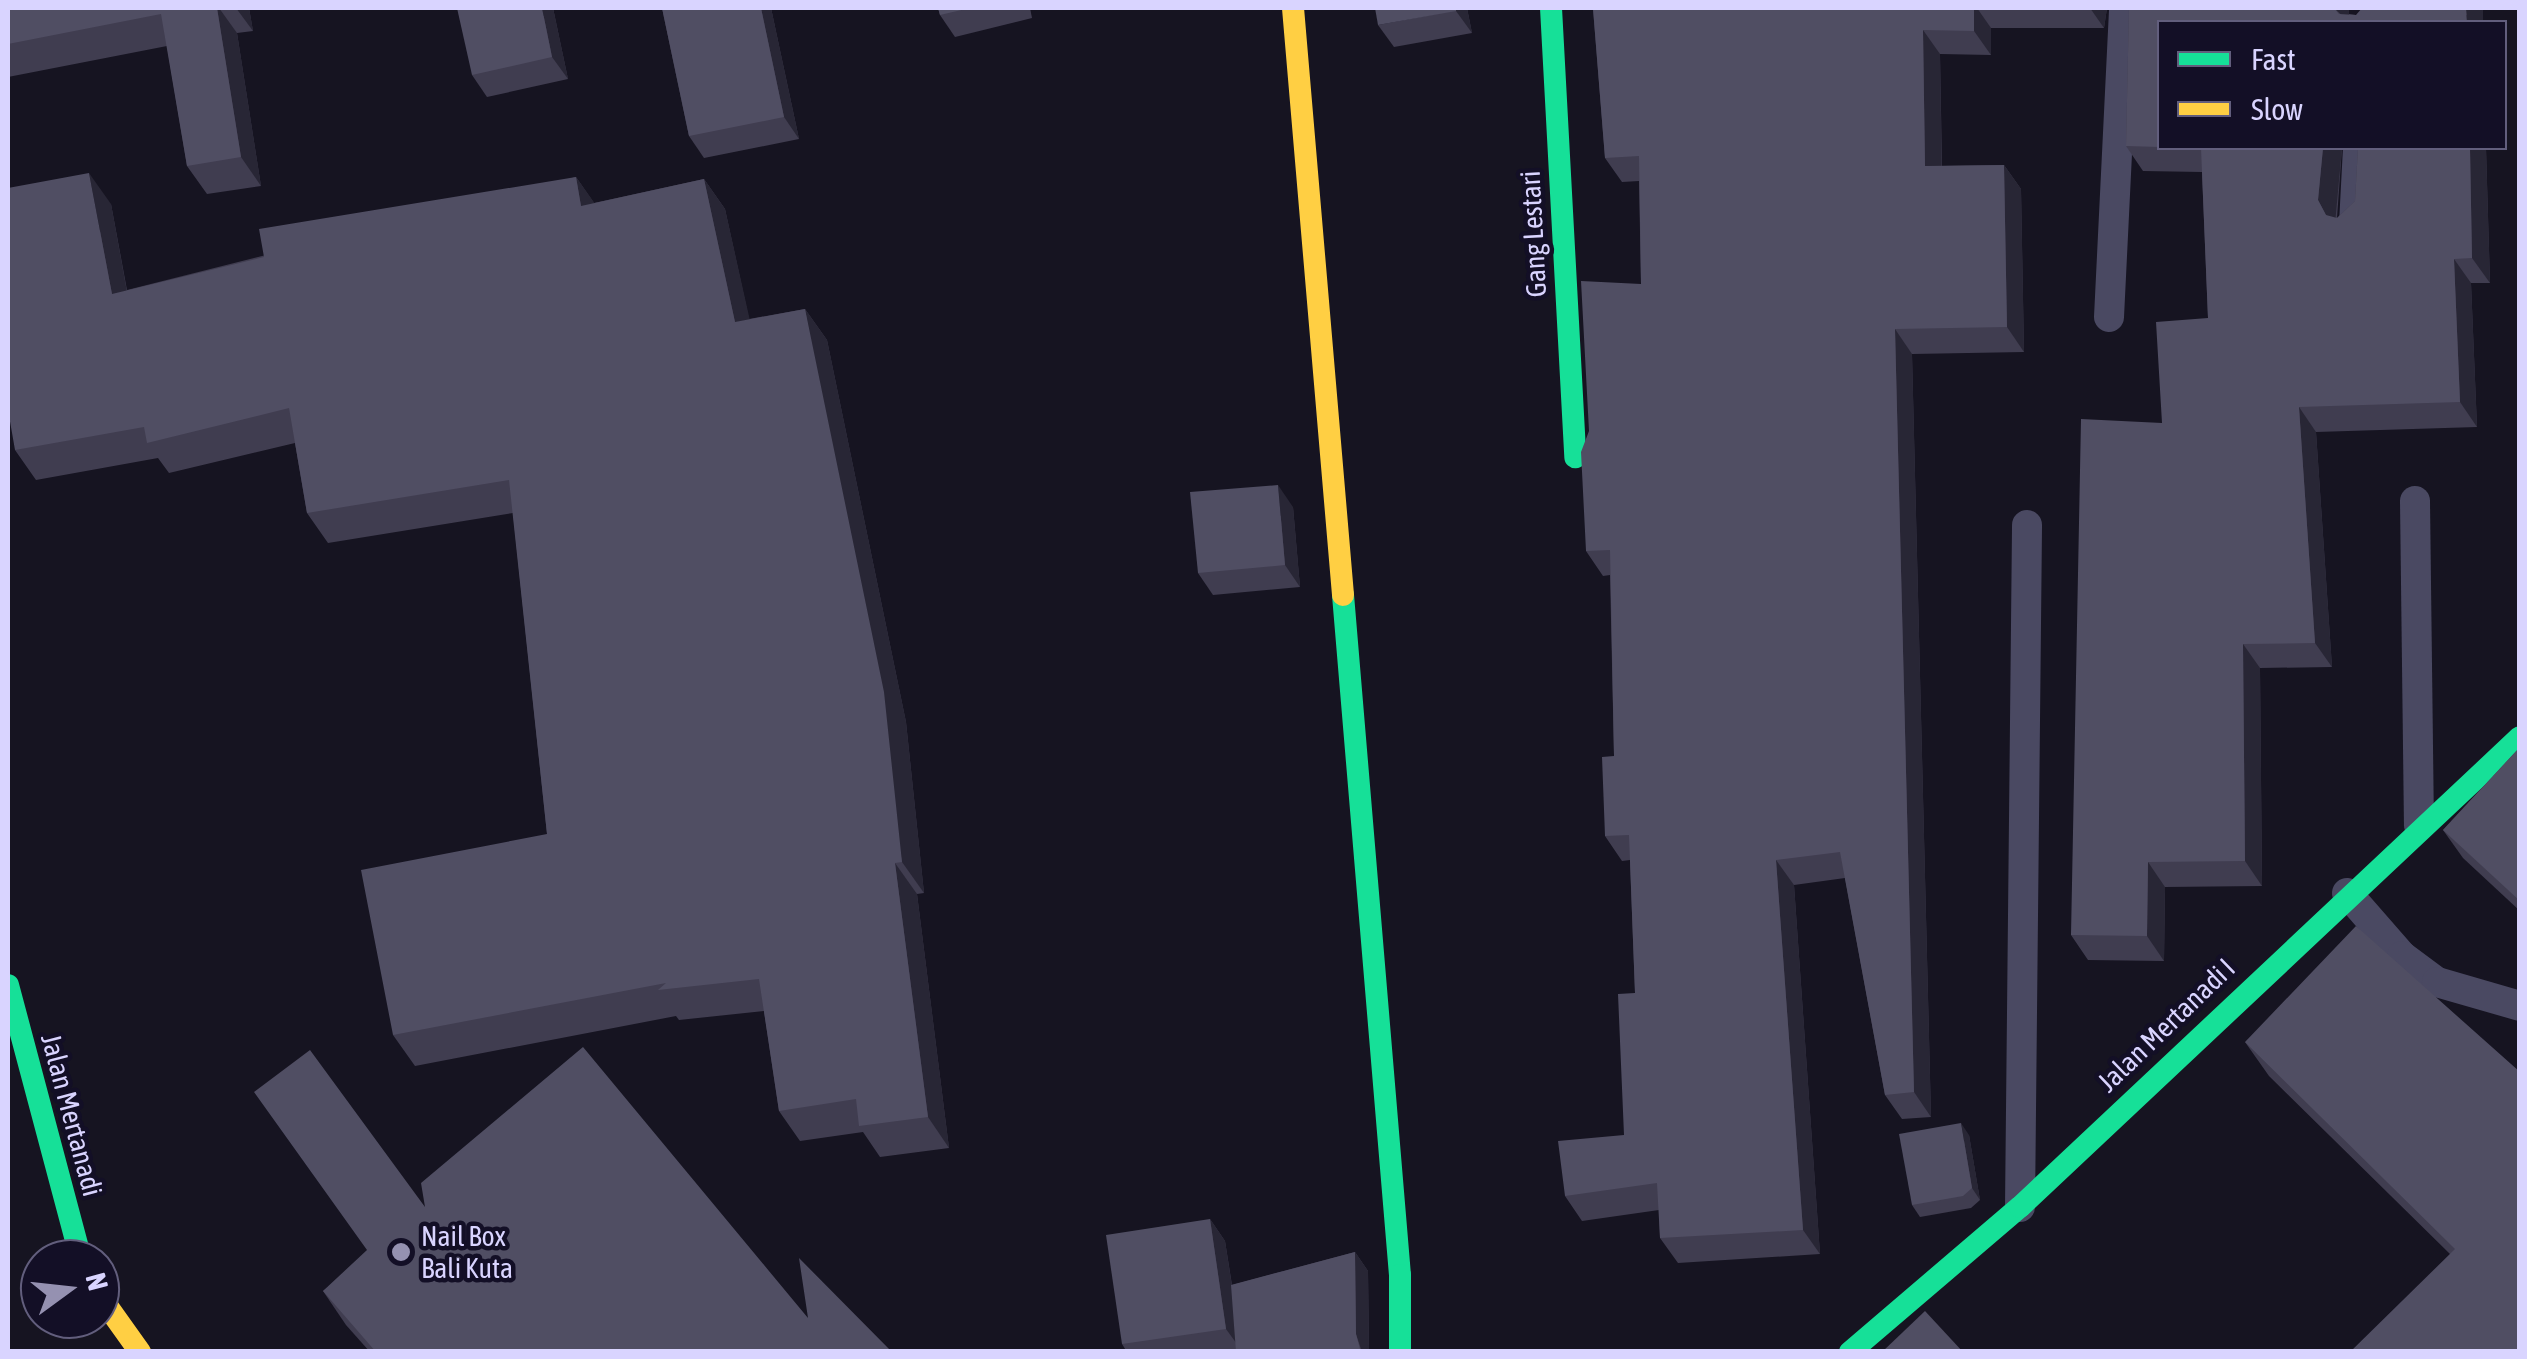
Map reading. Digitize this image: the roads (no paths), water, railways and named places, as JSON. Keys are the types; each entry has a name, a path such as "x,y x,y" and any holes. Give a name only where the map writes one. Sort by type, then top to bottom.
{"street":[{"path":"1292,8 1400,1276 1400,1352"},
{"name":"Gang Lestari","path":"1552,8 1575,457"},
{"name":"Jalan Mertanadi I","path":"1850,1352 2020,1206 2347,892 2520,737"},
{"name":"Jalan Mertanadi","path":"8,985 76,1239"},
{"path":"120,1324 140,1352"}],"lane":[{"path":"2108,317 2124,8"},
{"path":"2354,224 2358,150"},
{"path":"2415,502 2420,825"},
{"path":"2020,1206 2027,525"},
{"path":"2347,892 2402,956 2437,982 2520,1006"}],"place":[{"name":"Nail Box Bali Kuta","path":"401,1252"}]}
